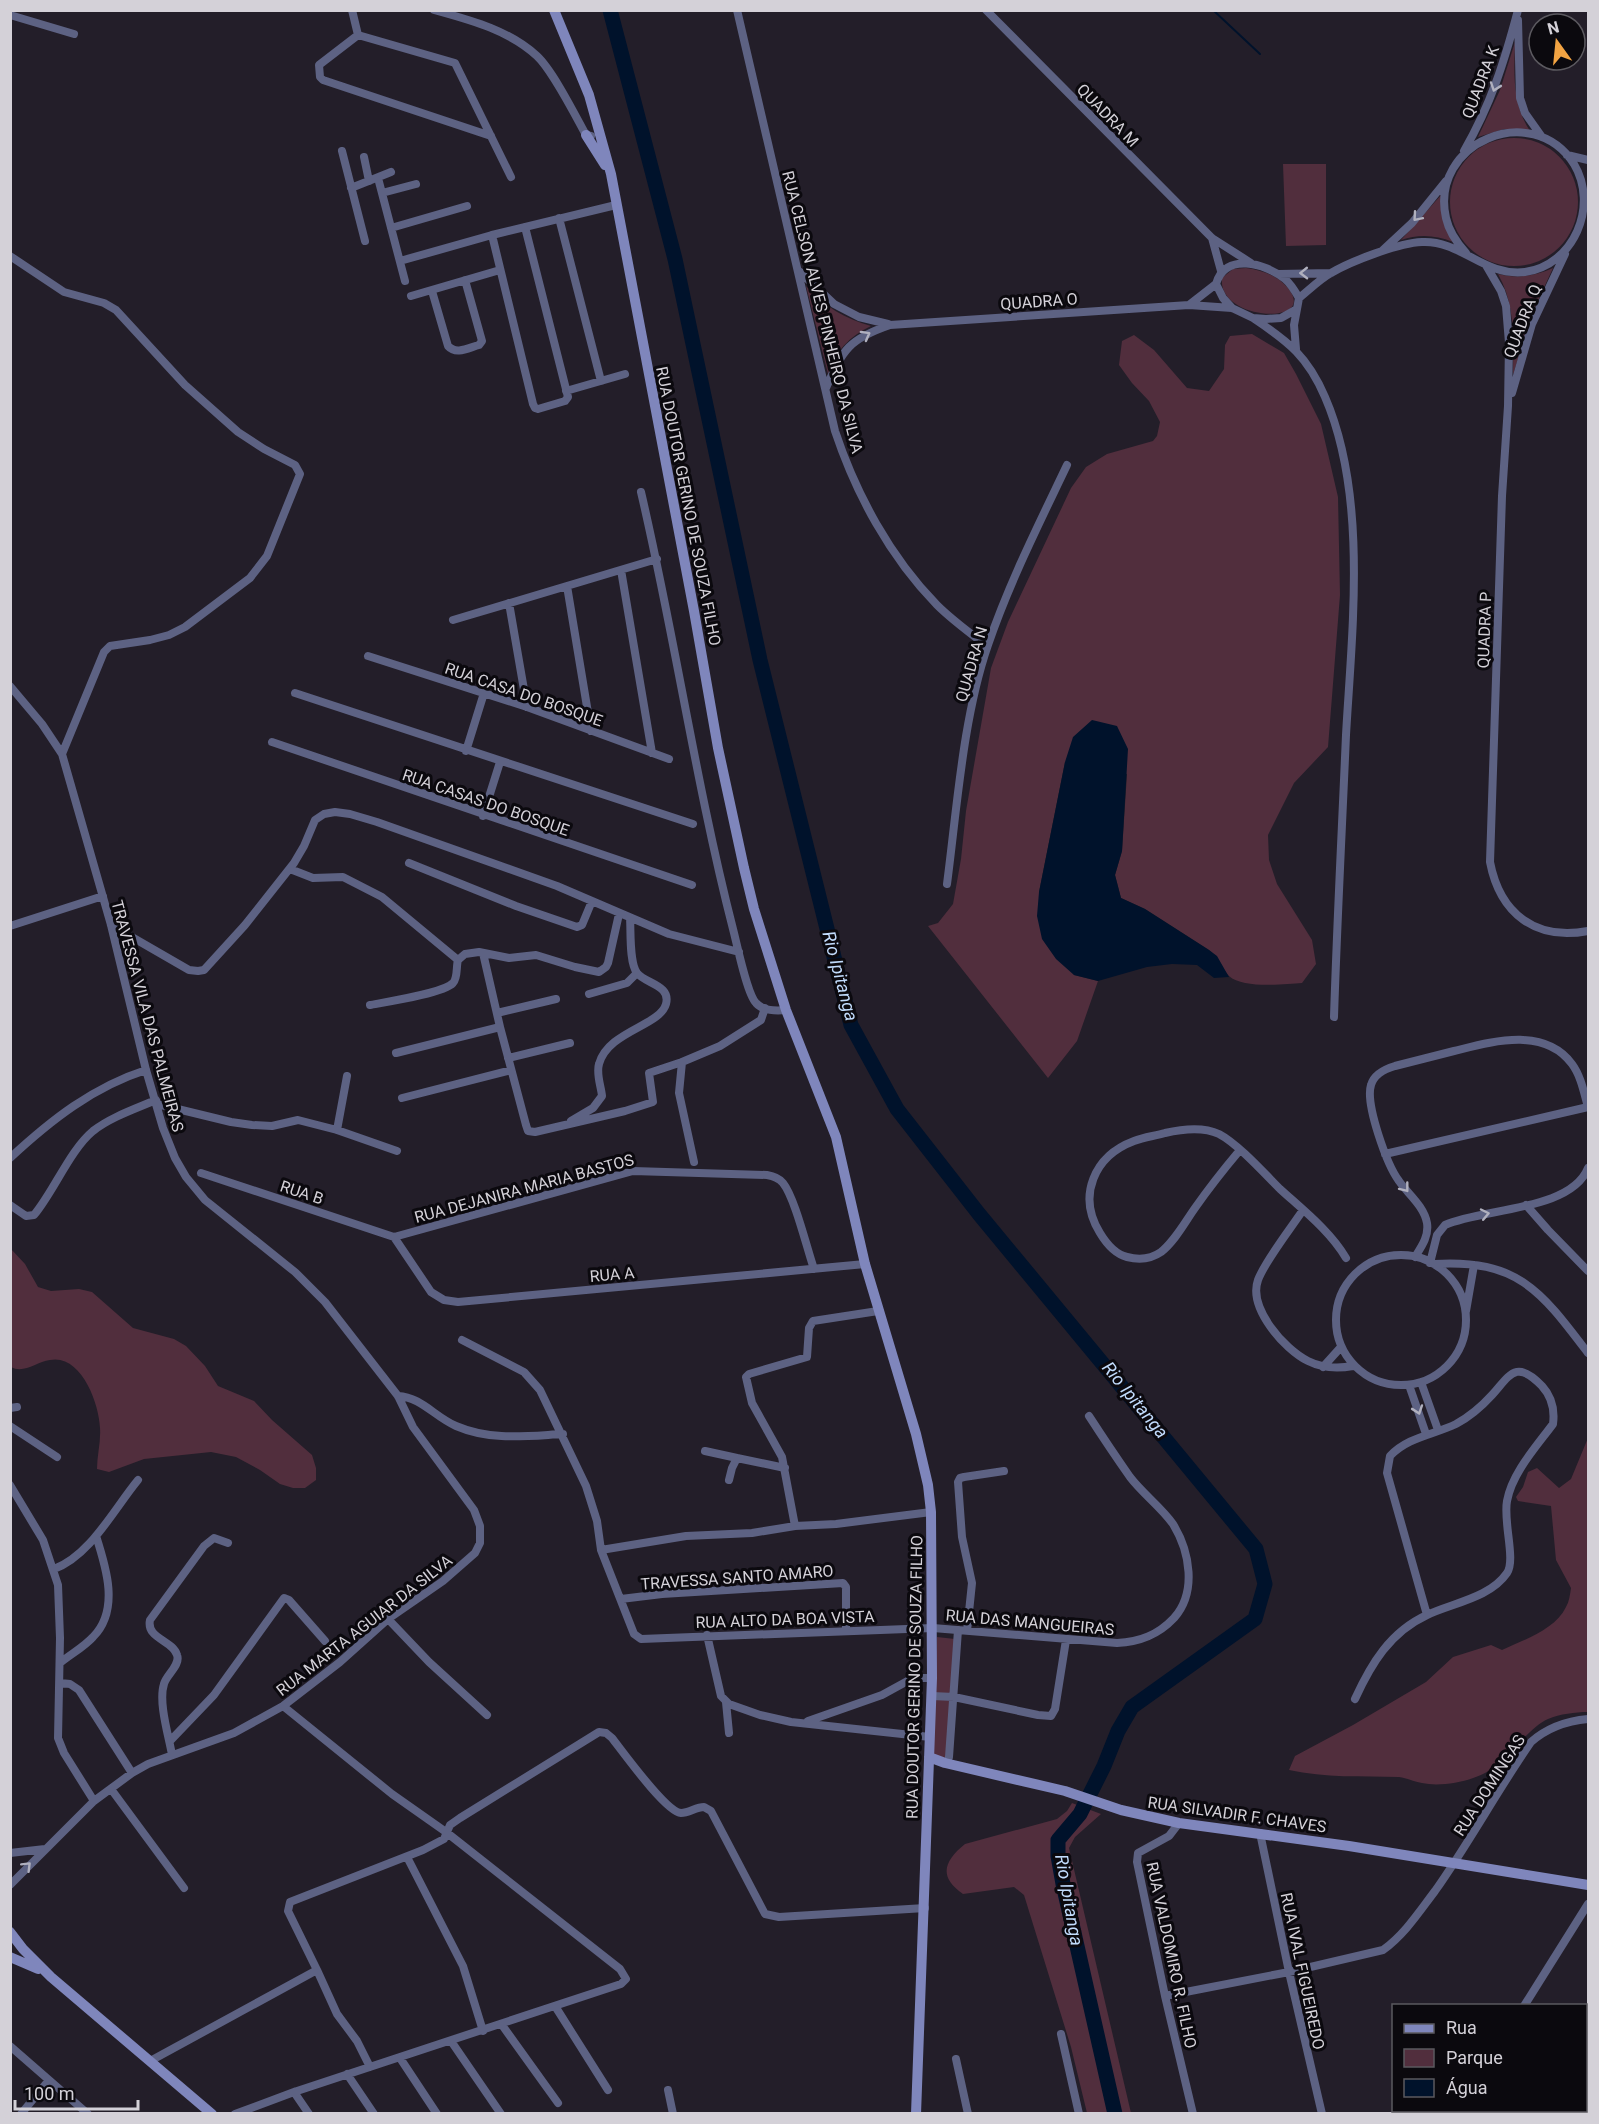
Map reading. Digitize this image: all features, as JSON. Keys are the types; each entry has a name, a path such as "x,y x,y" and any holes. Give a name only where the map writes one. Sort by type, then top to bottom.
{"main road":[{"name":"RUA DOUTOR GERINO DE SOUZA FILHO","path":"554,10 576,62 611,174 718,748 752,899 786,1010 836,1137 865,1264 904,1390 928,1485 931,1512 932,1696 916,2114"},
{"path":"584,130 611,174"},
{"name":"RUA SILVADIR F. CHAVES","path":"929,1757 1065,1791 1121,1810 1179,1822 1349,1846 1588,1885"},
{"path":"929,1772 947,1760"},
{"path":"10,1932 23,1949 51,1977 152,2060 212,2114"},
{"path":"10,1957 29,1964 51,1977"}],"street":[{"path":"352,10 358,36"},
{"path":"434,10 486,26 536,55 584,130 599,132"},
{"name":"RUA CELSON ALVES PINHEIRO DA SILVA","path":"737,10 835,431 845,461 875,520 902,561 932,599 956,622 987,646"},
{"name":"QUADRA M","path":"986,10 1212,238 1256,266"},
{"path":"1518,10 1520,98 1525,113 1543,138"},
{"name":"QUADRA K","path":"1459,160 1492,97 1518,10"},
{"path":"10,15 74,34"},
{"path":"358,36 319,65 320,77 323,80 491,136"},
{"path":"358,36 451,60 455,63 511,177"},
{"path":"1381,252 1412,223 1449,178 1459,160 1478,143 1501,133 1518,132 1543,138 1556,145 1574,164 1582,181 1586,200 1584,219 1576,237"},
{"path":"342,151 365,241"},
{"path":"1566,155 1588,160"},
{"path":"364,158 369,181"},
{"path":"351,188 391,172"},
{"path":"378,178 405,280"},
{"path":"1449,178 1444,198 1446,218 1453,237 1466,254"},
{"path":"382,193 417,184"},
{"path":"392,228 467,206"},
{"path":"400,261 492,235 616,206"},
{"path":"559,218 601,381"},
{"path":"1296,349 1294,325 1299,298 1331,273 1381,252 1424,242 1440,244 1466,254 1487,267 1504,272 1525,272 1545,266 1563,254 1588,219"},
{"path":"492,235 534,408 538,409 565,401 567,398 525,227"},
{"name":"QUADRA M","path":"1212,238 1221,271"},
{"name":"QUADRA Q","path":"1508,406 1532,324 1567,248"},
{"path":"10,256 64,292 104,303 116,310 185,385 238,432 295,465 300,474 267,556 250,578 185,627 169,635 137,643 110,646 104,652 62,754"},
{"path":"1189,305 1216,284 1221,271 1233,264 1256,266 1277,274 1287,280 1299,298"},
{"name":"QUADRA P","path":"1487,267 1502,291 1506,306 1509,343 1490,862 1493,879 1500,895 1522,918 1537,928 1555,933 1573,934 1588,931"},
{"path":"411,296 500,270"},
{"name":"QUADRA O","path":"799,271 834,304 859,317 890,325 1189,305 1232,308"},
{"path":"1277,274 1331,273"},
{"path":"432,291 448,346 457,351 479,345 482,341 465,280"},
{"path":"1216,284 1222,298 1232,308 1253,318 1296,349 1318,383 1332,415 1341,446 1353,530 1353,609 1334,1017"},
{"path":"1253,318 1281,318 1297,309"},
{"name":"QUADRA O","path":"826,388 846,349 861,337 890,325"},
{"path":"566,390 625,374"},
{"name":"QUADRA N","path":"947,884 971,710 987,646 1017,571 1067,465"},
{"path":"641,492 657,559 709,829 739,952 756,1003 765,1008 786,1010"},
{"path":"453,620 657,559"},
{"path":"621,570 652,753"},
{"path":"567,586 591,730"},
{"path":"509,603 527,707"},
{"name":"RUA CASA DO BOSQUE","path":"368,656 527,707 669,759"},
{"name":"TRAVESSA VILA DAS PALMEIRAS","path":"10,686 42,724 62,754 111,925 146,1070 172,1152 195,1189 217,1211 295,1272 325,1302 398,1396 412,1427 474,1510 480,1526 480,1543"},
{"path":"295,693 693,824"},
{"path":"466,751 484,693"},
{"name":"RUA CASAS DO BOSQUE","path":"272,742 483,816 692,885"},
{"path":"483,816 500,762"},
{"path":"111,925 189,970 198,972 208,966 245,925 290,869 304,846 315,820 324,814 343,812 536,878 669,934 739,952"},
{"path":"409,863 516,906 577,927 582,925 592,901"},
{"path":"290,869 313,878 343,877 382,897 458,960"},
{"path":"10,926 103,896"},
{"path":"370,1005 432,992 452,984 455,981 458,960 465,954 483,953 509,958 528,955 543,956 599,972 606,968 608,963 619,914"},
{"path":"565,1125 593,1108 602,1096 598,1065 610,1045 661,1013 666,1005 667,995 663,990 637,973 633,965 630,918"},
{"path":"483,953 528,1131 535,1132 625,1111 653,1102 649,1072 682,1062 720,1046 761,1020 765,1008"},
{"path":"590,994 627,983 637,973"},
{"path":"497,1013 556,999"},
{"path":"396,1053 500,1027"},
{"path":"1385,1154 1588,1107 1577,1073 1572,1063 1560,1052 1532,1040 1500,1040 1385,1069 1374,1078 1370,1092 1371,1105 1385,1154 1399,1181 1422,1209 1426,1220 1425,1240 1415,1257"},
{"path":"508,1059 570,1043"},
{"path":"682,1062 679,1093 694,1161"},
{"path":"10,1158 80,1101 105,1085 146,1070"},
{"path":"402,1098 511,1070"},
{"path":"337,1130 347,1076"},
{"path":"10,1204 26,1216 34,1215 92,1132 104,1124 156,1102 231,1122 265,1126 298,1120 337,1130 397,1151"},
{"path":"1239,1150 1172,1240 1161,1251 1148,1258 1124,1256 1113,1250 1096,1227 1089,1198 1093,1177 1108,1157 1134,1141 1179,1130 1198,1130 1219,1134 1239,1150 1332,1238 1346,1258"},
{"path":"1426,1220 1436,1225 1445,1225 1464,1218 1526,1205 1562,1194 1586,1175 1588,1168"},
{"name":"RUA DEJANIRA MARIA BASTOS","path":"394,1237 633,1171 767,1175 773,1176 784,1184 791,1198 814,1269"},
{"name":"RUA B","path":"201,1173 394,1237"},
{"path":"1538,1201 1539,1217"},
{"path":"1526,1205 1588,1271"},
{"path":"1303,1210 1258,1279 1256,1299 1264,1317 1275,1332 1307,1361 1341,1368 1353,1366"},
{"path":"1432,1264 1437,1235 1445,1225"},
{"name":"RUA A","path":"394,1237 431,1292 444,1300 458,1302 865,1264"},
{"path":"1466,1314 1461,1294 1450,1277 1432,1264 1415,1257 1395,1256 1375,1261 1358,1272 1351,1280 1337,1307 1336,1327 1341,1347 1353,1366 1367,1376 1386,1384 1409,1385 1422,1382 1437,1374 1460,1348 1465,1331 1474,1265"},
{"path":"1432,1264 1474,1265 1498,1269 1527,1283 1559,1316 1588,1353"},
{"path":"795,1526 785,1468 779,1451 753,1403 746,1377 749,1374 807,1357 809,1328 813,1321 878,1311"},
{"path":"462,1340 510,1364 529,1377 540,1390 563,1434 590,1496 597,1521 601,1550 621,1599"},
{"path":"1323,1366 1341,1347"},
{"path":"1355,1699 1368,1670 1395,1636 1427,1614 1494,1586 1507,1573 1510,1553 1505,1525 1511,1486 1553,1424 1553,1405 1550,1396 1532,1376 1523,1372 1505,1378 1493,1394 1456,1424 1426,1434 1396,1449 1390,1456 1387,1473 1427,1614"},
{"path":"1422,1382 1438,1430"},
{"path":"1409,1385 1426,1434"},
{"path":"398,1396 416,1399 444,1420 474,1433 495,1437 563,1434"},
{"name":"RUA DAS MANGUEIRAS","path":"933,1628 1066,1640 1129,1643 1158,1632 1179,1612 1187,1596 1189,1582 1183,1548 1173,1524 1131,1478 1089,1416"},
{"path":"10,1426 57,1457"},
{"path":"705,1451 785,1468"},
{"path":"729,1480 736,1458"},
{"path":"947,1760 962,1631 972,1583 962,1538 958,1482 964,1477 1004,1471"},
{"path":"54,1569 71,1561 96,1536 138,1480"},
{"path":"10,1485 43,1540 54,1569 60,1600 58,1738 64,1753 94,1801"},
{"path":"601,1550 686,1536 753,1533 795,1526 853,1522 931,1512"},
{"path":"60,1663 93,1637 100,1629 105,1616 109,1586 96,1536"},
{"path":"172,1755 162,1690 166,1678 178,1659 176,1652 153,1634 149,1624 150,1620 211,1539 219,1538 228,1543"},
{"name":"RUA MARTA AGUIAR DA SILVA","path":"10,1885 94,1801 132,1773 172,1755 234,1733 283,1706 340,1662 388,1619 443,1581 475,1553 480,1543"},
{"name":"TRAVESSA SANTO AMARO","path":"621,1599 662,1594 843,1583 846,1587 846,1630"},
{"path":"170,1741 214,1695 284,1598 289,1600 325,1641"},
{"name":"RUA ALTO DA BOA VISTA","path":"621,1599 637,1638 933,1628"},
{"path":"388,1619 429,1662 487,1715"},
{"path":"707,1635 729,1733"},
{"path":"932,1696 954,1697 1050,1716 1055,1709 1066,1640"},
{"path":"803,1723 882,1695 913,1678 932,1678"},
{"path":"60,1683 70,1684 79,1690 132,1773"},
{"path":"723,1699 760,1715 803,1723 930,1737"},
{"path":"235,2114 347,2074 502,2025 621,1984 626,1979 625,1975 446,1832 392,1794 317,1731 283,1706"},
{"name":"RUA DOMINGAS","path":"1454,1864 1531,1742 1552,1727 1570,1721 1588,1719"},
{"path":"370,2067 357,2041 337,2013 288,1911 290,1902 367,1870 407,1857 440,1841 450,1825 594,1734 602,1732 612,1738 662,1801 675,1811 684,1813 704,1807 711,1811 765,1914 779,1917 925,1908"},
{"path":"111,1789 184,1888"},
{"name":"RUA VALDOMIRO R. FILHO","path":"1179,1822 1169,1836 1143,1850 1137,1857 1165,1996 1193,2114"},
{"name":"RUA IVAL FIGUEIREDO","path":"1260,1833 1322,2114"},
{"path":"11,1851 45,1849"},
{"path":"407,1857 463,1966 483,2031"},
{"path":"1165,1996 1289,1972 1383,1950 1410,1925 1454,1864"},
{"path":"1525,2004 1588,1904"},
{"path":"152,2060 317,1970"},
{"path":"555,2006 608,2090"},
{"path":"502,2025 558,2103"},
{"path":"1061,2034 1079,2114"},
{"path":"451,2041 501,2114"},
{"path":"10,2046 83,2112"},
{"path":"10,2060 18,2052"},
{"path":"400,2058 437,2114"},
{"path":"956,2059 968,2114"},
{"path":"347,2074 374,2114"},
{"path":"21,2114 49,2080"},
{"path":"668,2090 673,2114"},
{"path":"294,2092 309,2114"}],"green space":[{"path":"1515,42 1515,88 1520,110 1530,131 1504,129 1478,137 1500,90"},
{"path":"1514,138 1539,143 1559,157 1573,177 1578,202 1573,227 1559,247 1539,261 1514,266 1489,261 1469,247 1455,227 1450,202 1455,177 1469,157 1489,143"},
{"path":"1283,164 1326,164 1326,245 1286,246"},
{"path":"1442,194 1443,220 1453,242 1427,236 1401,240"},
{"path":"1246,268 1268,274 1283,283 1294,300 1290,308 1280,313 1265,314 1235,303 1225,293 1222,278 1233,269"},
{"path":"1553,268 1531,316 1513,375 1511,311 1498,274 1526,276"},
{"path":"806,286 836,311 852,320 871,326 856,334 844,345 828,374"},
{"path":"1252,334 1284,353 1296,374 1321,424 1338,497 1340,595 1328,747 1294,783 1268,835 1269,860 1277,884 1312,940 1316,964 1302,983 1264,985 1235,980 1226,973 1209,950 1145,909 1121,898 1115,875 1122,851 1127,774 1065,762 1039,892 1074,975 1098,981 1077,1041 1048,1078 928,926 938,923 953,904 966,811 991,668 1008,622 1071,488 1086,467 1107,454 1153,441 1157,436 1160,422 1149,401 1119,365 1122,341 1134,335 1154,350 1187,388 1209,391 1224,369 1225,345 1230,336"},
{"path":"11,1249 25,1264 38,1287 51,1291 79,1289 92,1292 133,1328 174,1339 186,1346 205,1366 218,1386 254,1401 312,1455 316,1468 316,1480 305,1488 293,1488 280,1484 236,1457 211,1452 144,1459 109,1472 97,1469 99,1418 92,1394 79,1372 61,1360 45,1361 21,1369 11,1367"},
{"path":"1588,1438 1588,1712 1548,1719 1532,1730 1494,1768 1471,1779 1454,1783 1429,1784 1399,1777 1330,1775 1289,1770 1295,1756 1426,1682 1453,1657 1491,1645 1502,1650 1538,1633 1561,1615 1568,1603 1571,1588 1556,1560 1551,1506 1518,1501 1516,1497 1523,1487 1528,1472 1537,1468 1559,1488 1571,1479"},
{"path":"937,1637 955,1639 948,1760 933,1758"},
{"path":"1072,1803 1101,1814 1075,1837 1069,1848 1131,2113 1087,2113 1071,2047 1024,1895 1014,1887 963,1894 955,1888 947,1875 952,1857 965,1844 1057,1819 1067,1811"}],"water":[{"path":"1092,720 1117,726 1128,749 1122,851 1115,875 1121,898 1145,909 1209,950 1217,956 1229,977 1214,978 1197,965 1172,964 1147,967 1098,981 1074,975 1056,959 1042,939 1037,916 1039,892 1065,762 1073,737"}],"waterway":[{"name":"Rio Ipitanga","path":"610,10 675,259 760,660 851,1025 897,1109 979,1214 1256,1549 1265,1584 1255,1619 1132,1707 1118,1731 1104,1766 1080,1814 1058,1840 1058,1856 1063,1884 1115,2114"},
{"path":"1213,10 1260,54"}]}
